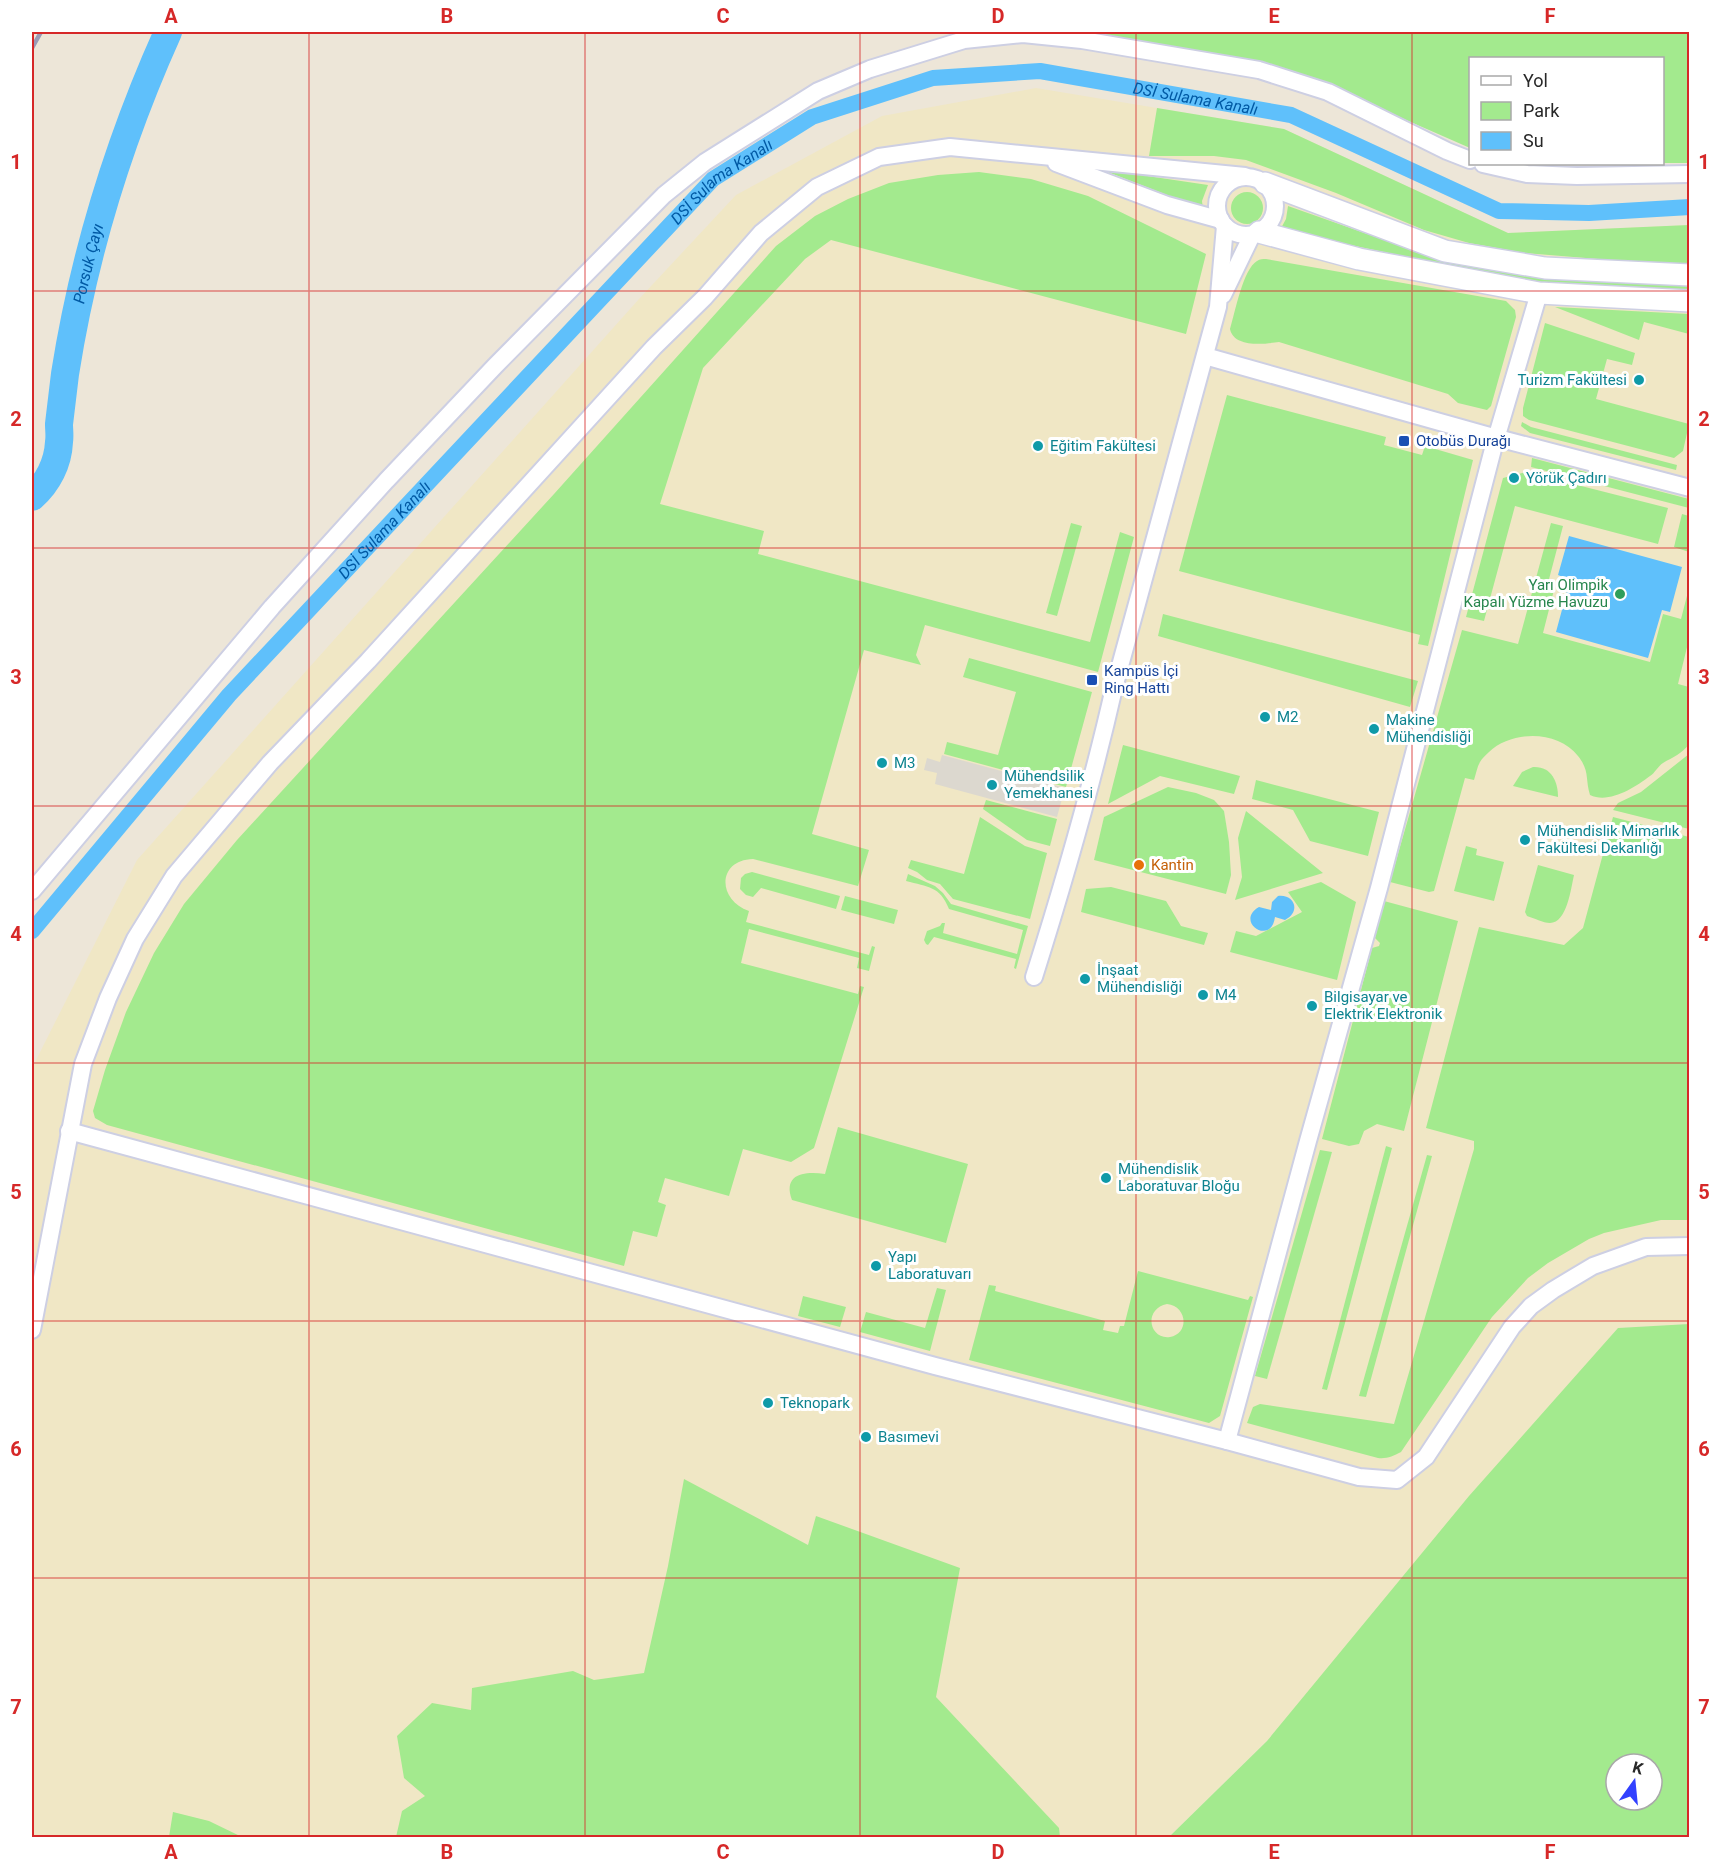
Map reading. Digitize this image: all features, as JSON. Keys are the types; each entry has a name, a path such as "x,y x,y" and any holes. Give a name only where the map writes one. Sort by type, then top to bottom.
{"street":[{"path":"32,891 272,607 386,481 526,335 664,195 705,162 818,91 870,69 964,40 1023,34 1082,40 1260,70 1328,92 1469,160"},
{"path":"32,1330 83,1064 108,998 135,939 174,876 270,763 368,661 654,347 705,297 761,233 817,187 879,157 950,147 1033,154 1259,179 1445,251 1545,268 1689,275"},
{"path":"1033,154 1167,205 1223,223 1238,234 1256,234 1359,259 1539,293 1689,301"},
{"path":"1487,165 1527,174 1577,176 1689,174"},
{"path":"1034,977 1105,729 1117,677 1218,307 1223,223 1217,206 1220,192 1231,181 1245,177"},
{"path":"1218,307 1256,234 1270,223 1276,210 1274,195 1265,183"},
{"path":"1227,1441 1378,888 1496,438 1539,293"},
{"path":"1205,356 1496,438 1689,488"},
{"path":"69,1131 891,1355 1359,1477 1397,1480 1426,1457 1512,1327 1531,1306 1593,1266 1646,1247 1689,1246"}],"shaded area":[{"path":"1036,88 1284,129 1508,233 1689,225 1689,1324 1618,1328 1267,1741 1169,1837 32,1838 32,1068 137,860 639,299 736,195 882,116"},
{"name":"Mühendsilik Yemekhanesi","path":"942,755 1065,788 1057,817 935,784 937,773 924,770 927,758 940,762"}],"green space":[{"path":"1063,32 1689,32 1689,163 1664,163 1664,57 1469,57 1469,148 1315,80"},
{"path":"1157,108 1284,129 1508,233 1689,225 1689,265 1525,253 1469,243 1424,230 1336,193 1246,160 1214,156 1149,156"},
{"path":"1100,169 1208,185 1202,201 1203,209"},
{"path":"979,172 1031,179 1088,196 1206,254 1186,334 831,240 805,259 703,368 660,504 764,531 758,554 1090,642 1120,532 1134,537 1098,672 925,625 916,655 921,665 864,650 812,834 869,850 858,886 753,859 741,861 727,873 727,890 731,898 739,906 749,911 746,922 869,955 872,946 875,947 869,971 857,968 859,958 749,929 741,963 858,994 860,986 864,987 814,1148 791,1162 743,1149 729,1196 665,1178 658,1202 666,1205 657,1237 633,1231 624,1266 107,1125 95,1118 93,1111 126,1012 154,953 184,904 237,840 554,494 776,246 815,216 848,199 889,183 938,175"},
{"path":"1247,192 1258,197 1263,208 1258,219 1247,224 1236,219 1231,208 1236,197"},
{"path":"1288,206 1441,260 1543,277 1689,286 1689,291 1542,282 1440,264 1280,230 1286,219"},
{"path":"1266,259 1506,301 1515,310 1516,317 1491,406 1487,410 1458,403 1448,394 1279,342 1250,343 1237,339 1230,329 1244,282 1252,266 1258,260"},
{"path":"1555,307 1689,314 1689,334 1644,322 1639,340"},
{"path":"1545,323 1635,353 1632,365 1607,359 1596,399 1689,424 1683,451 1674,458 1529,420 1523,416 1523,408"},
{"path":"1227,395 1386,437 1384,445 1422,455 1425,446 1473,460 1428,646 1418,644 1420,635 1179,571"},
{"path":"1522,422 1531,427 1677,465 1676,470 1530,433 1521,426"},
{"path":"1532,458 1689,499 1689,508 1531,467"},
{"path":"1526,472 1668,508 1658,544 1515,506 1484,621 1466,617 1503,478"},
{"path":"1682,514 1689,516 1689,552 1674,547"},
{"path":"1071,523 1082,526 1057,616 1046,613"},
{"path":"1551,523 1563,526 1548,583 1555,586 1543,633 1650,662 1663,614 1681,619 1689,588 1689,639 1678,684 1689,687 1689,744 1637,785 1605,798 1590,795 1582,761 1569,747 1559,741 1535,736 1510,740 1499,745 1481,761 1474,780 1465,778 1434,891 1429,892 1390,882 1462,630 1518,644"},
{"path":"1163,614 1418,681 1410,707 1158,636"},
{"path":"969,658 1092,692 1066,787 944,754 947,742 998,755 1016,692 963,677"},
{"path":"1123,745 1240,776 1234,794 1160,776 1108,804"},
{"path":"1689,754 1689,829 1613,810 1618,803 1641,792"},
{"path":"1533,767 1549,772 1557,785 1558,797 1513,786 1522,772"},
{"path":"1256,780 1379,812 1368,856 1310,841 1293,810 1252,799"},
{"path":"1168,787 1196,793 1214,800 1224,811 1231,875 1226,894 1094,860 1104,817"},
{"path":"986,800 1057,819 1050,846 1027,840 983,809"},
{"path":"1246,811 1323,873 1235,900 1242,877 1238,838"},
{"path":"980,817 1025,846 1047,853 1030,919 953,899 940,884 927,880 908,868 911,860 964,874"},
{"path":"1613,817 1689,837 1689,1220 1661,1220 1604,1233 1548,1263 1528,1278 1492,1317 1401,1452 1395,1455 1378,1458 1247,1423 1253,1407 1260,1404 1394,1424 1474,1149 1474,1141 1426,1128 1479,927 1564,945 1583,928"},
{"path":"1466,846 1477,849 1476,855 1504,862 1494,901 1454,891"},
{"path":"1538,865 1574,875 1564,911 1556,921 1550,923 1527,916 1525,912"},
{"path":"752,872 840,896 836,909 761,888 753,897 746,895 740,889 741,878"},
{"path":"908,874 935,886 951,904 1028,926 1016,969 1014,968 1016,959 934,937 928,945 926,944 924,940 927,931 945,923 943,933 1017,954 1023,930 949,909 937,892 927,886 906,881"},
{"path":"1321,882 1356,902 1337,980 1230,952 1236,931 1256,936 1302,912 1288,892"},
{"path":"1111,887 1166,901 1181,926 1208,933 1204,945 1081,912 1086,889"},
{"path":"845,896 898,910 894,924 841,910"},
{"path":"1384,901 1458,921 1404,1131 1377,1124 1364,1131 1359,1144 1349,1146 1322,1139 1372,948 1379,946 1380,943 1375,938"},
{"path":"838,1127 968,1164 946,1243 792,1200 790,1184 793,1179 810,1173 825,1174"},
{"path":"1386,1146 1392,1148 1327,1390 1322,1389"},
{"path":"1320,1150 1332,1152 1267,1379 1255,1376"},
{"path":"1427,1155 1432,1156 1366,1397 1359,1396"},
{"path":"1138,1271 1248,1300 1250,1296 1253,1297 1220,1416 1209,1423 969,1360 989,1285 996,1286 995,1291 1105,1321 1103,1330 1118,1333 1120,1326 1124,1326","holes":["1167,1304 1174,1306 1182,1314 1183,1325 1176,1335 1163,1337 1153,1329 1152,1317 1159,1307"]},
{"path":"937,1288 946,1290 930,1351 860,1332 866,1312 925,1328"},
{"path":"803,1296 846,1307 840,1327 798,1316"},
{"path":"1689,1324 1689,1837 1169,1837 1267,1741 1469,1496 1618,1328"},
{"path":"684,1479 808,1545 816,1516 960,1568 936,1697 1059,1828 1060,1837 396,1837 402,1811 425,1796 404,1778 397,1736 432,1703 471,1710 472,1688 573,1671 594,1680 644,1673 668,1566"},
{"path":"173,1812 209,1821 242,1837 169,1837"}],"water":[{"name":"Yarı Olimpik Kapalı Yüzme Havuzu","path":"1569,536 1682,567 1670,612 1662,610 1648,658 1556,632 1570,580 1558,575"},
{"path":"1278,896 1284,896 1292,901 1293,913 1285,920 1275,917 1272,926 1267,930 1256,929 1250,919 1252,913 1259,907 1271,910 1272,902"}],"waterway":[{"name":"Porsuk Çayı","path":"32,497 47,479 57,457 65,374 73,329 105,199 133,115 168,32"},
{"name":"DSİ Sulama Kanalı","path":"32,931 229,695 713,179 812,117 933,78 1040,71 1291,115 1499,211 1589,213 1690,207"}],"railway":[{"path":"32,48 41,32"}],"place":[{"name":"Turizm Fakültesi","path":"1639,380"},
{"name":"Otobüs Durağı","path":"1404,441"},
{"name":"Eğitim Fakültesi","path":"1038,446"},
{"name":"Yörük Çadırı","path":"1514,478"},
{"name":"Yarı Olimpik Kapalı Yüzme Havuzu","path":"1620,594"},
{"name":"Kampüs İçi Ring Hattı","path":"1092,680"},
{"name":"M2","path":"1265,717"},
{"name":"Makine Mühendisliği","path":"1374,729"},
{"name":"M3","path":"882,763"},
{"name":"Mühendsilik Yemekhanesi","path":"992,785"},
{"name":"Mühendislik Mimarlık Fakültesi Dekanlığı","path":"1525,840"},
{"name":"Kantin","path":"1139,865"},
{"name":"İnşaat Mühendisliği","path":"1085,979"},
{"name":"M4","path":"1203,995"},
{"name":"Bilgisayar ve Elektrik Elektronik","path":"1312,1006"},
{"name":"Mühendislik Laboratuvar Bloğu","path":"1106,1178"},
{"name":"Yapı Laboratuvarı","path":"876,1266"},
{"name":"Teknopark","path":"768,1403"},
{"name":"Basımevi","path":"866,1437"}]}
